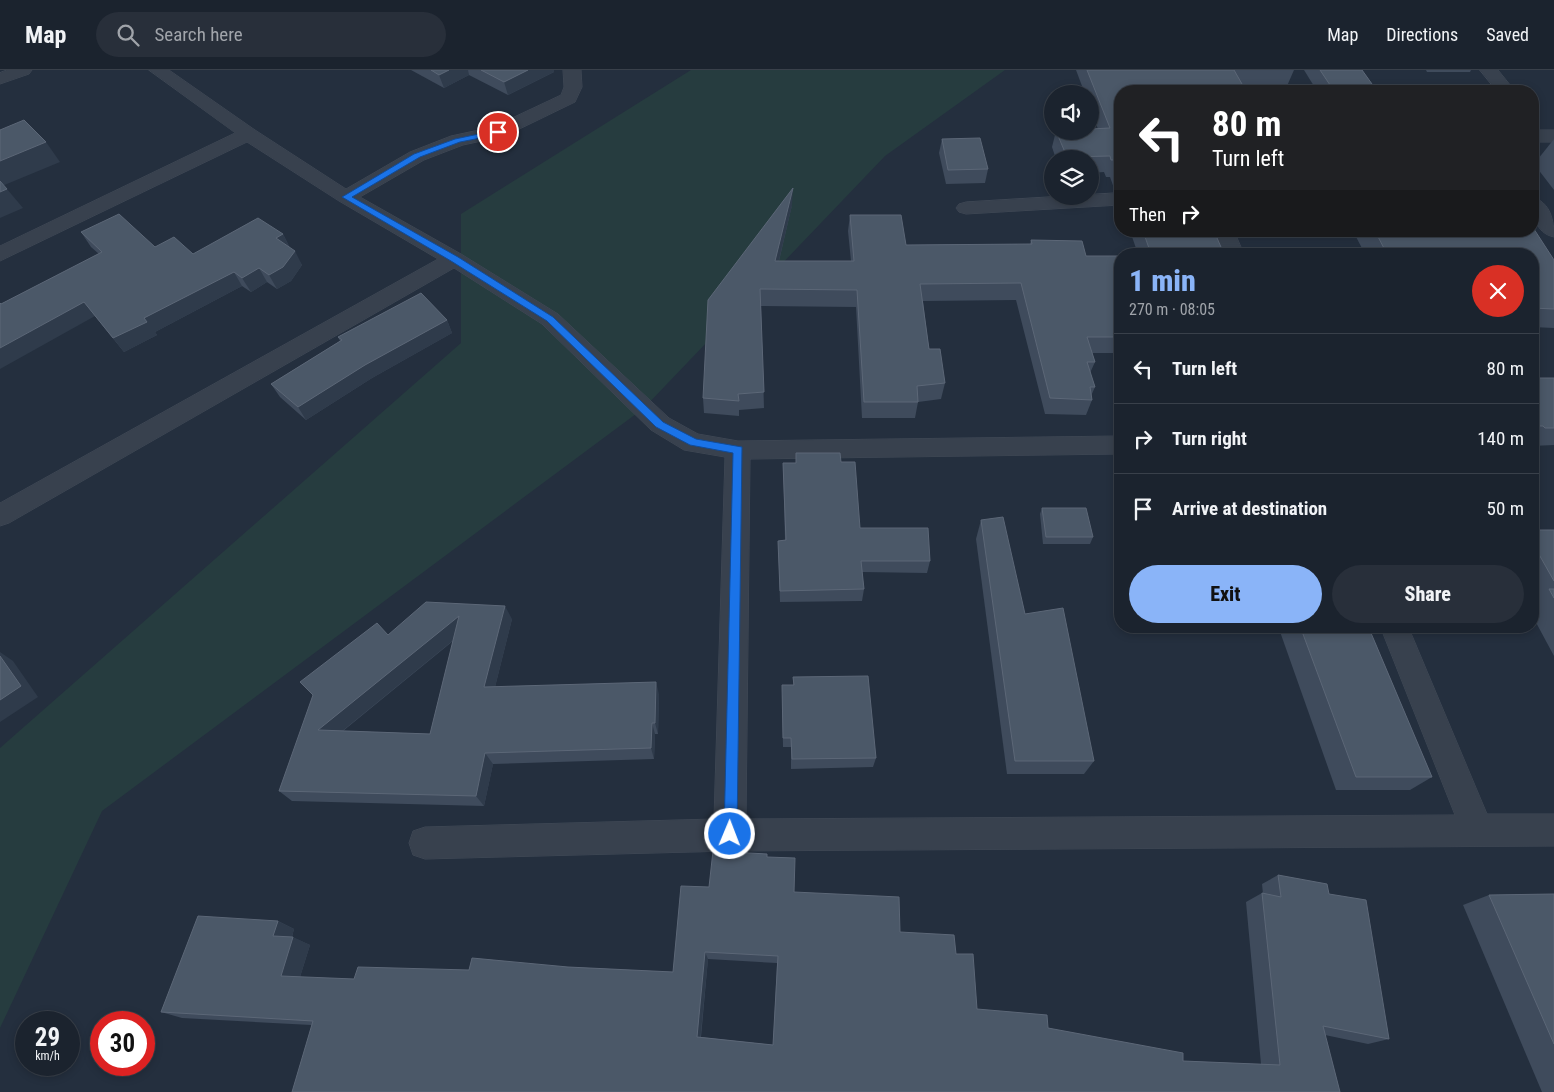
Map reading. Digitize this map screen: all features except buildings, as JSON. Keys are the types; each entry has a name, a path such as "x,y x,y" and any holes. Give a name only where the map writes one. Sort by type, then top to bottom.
{"street":[{"path":"0,79 23,70"},
{"path":"158,70 248,134 346,197 454,259 550,319 660,424 694,443 738,450 1114,445"},
{"path":"346,197 417,156 458,140 498,132 569,98 573,87 572,70"},
{"path":"1489,70 1501,85"},
{"path":"0,254 248,134"},
{"path":"966,208 1114,199"},
{"path":"1539,212 1554,231"},
{"path":"0,516 454,259"},
{"path":"730,834 738,450"},
{"path":"1397,633 1478,831"},
{"path":"424,843 730,834 1554,830"}],"green space":[{"path":"691,70 1005,70 885,156 644,408 102,811 0,1028 0,748 461,343 461,214"}],"route":[{"path":"498,132 458,140 417,156 346,197 454,259 550,319 660,424 694,443 738,450 730,834"}]}
